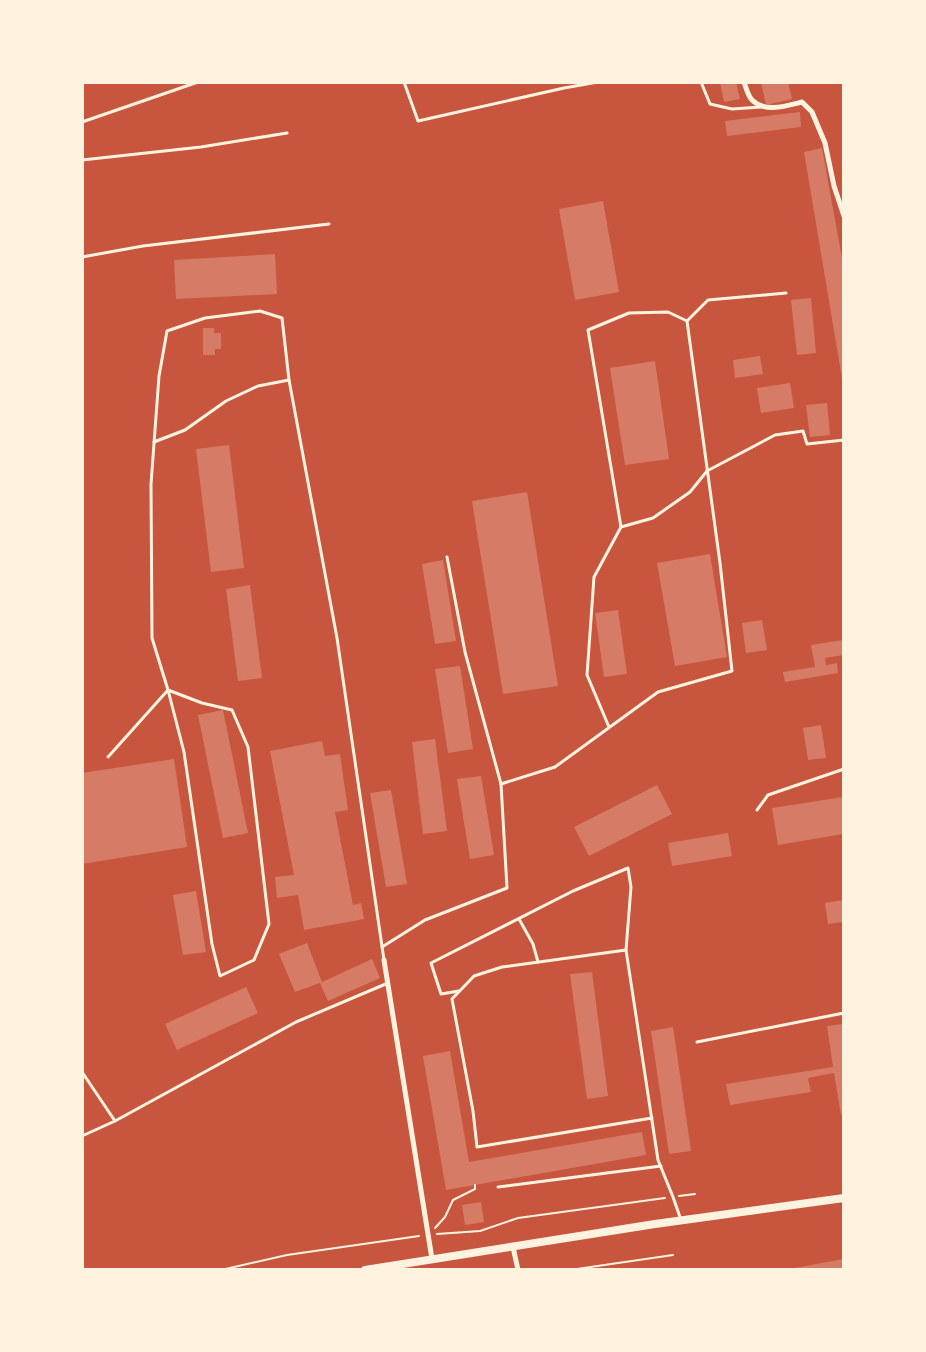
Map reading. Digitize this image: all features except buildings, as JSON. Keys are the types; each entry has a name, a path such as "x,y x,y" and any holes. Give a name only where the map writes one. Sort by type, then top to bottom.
{"main road":[{"path":"365,1269 843,1198"}],"street":[{"path":"744,82 750,99 763,107 783,107 802,102 812,112 825,143 843,216"},
{"path":"384,960 432,1259"},
{"path":"513,1247 518,1269"}],"lane":[{"path":"82,122 198,82"},
{"path":"404,82 417,122 598,82"},
{"path":"701,82 710,104 732,109 763,107"},
{"path":"82,160 201,147 287,133"},
{"path":"82,257 143,246 329,224"},
{"path":"687,321 708,300 786,293"},
{"path":"168,690 202,703 232,710 248,747 269,924 254,960 220,976 212,944 184,752 152,638 151,484 159,376 167,331 205,318 260,311 282,318 289,380 337,638 384,960"},
{"path":"609,727 587,675 594,577 621,527 588,330 629,313 668,312 687,321"},
{"path":"501,784 555,766 658,692 732,671 720,563 687,321"},
{"path":"154,442 185,430 226,401 258,386 289,380"},
{"path":"621,527 653,518 690,492 707,471 775,435 803,431 807,444 843,440"},
{"path":"382,947 425,920 507,888 501,784 465,652 447,557"},
{"path":"108,757 168,690"},
{"path":"757,810 768,795 843,769"},
{"path":"461,990 441,994 431,963 573,891 628,868 631,887 626,950 658,1160 674,1197 681,1221"},
{"path":"519,918 533,944 538,962"},
{"path":"626,950 502,967 474,976 452,999 473,1110 477,1148 652,1118"},
{"path":"82,1136 115,1121 296,1022 388,983"},
{"path":"697,1042 843,1013"},
{"path":"82,1072 115,1121"},
{"path":"498,1187 661,1166"}],"path":[{"path":"429,1235 445,1217 453,1200 475,1189 475,1185"},
{"path":"221,1269 287,1255 429,1235 480,1231 518,1218 695,1194"},
{"path":"570,1269 673,1255"}]}
